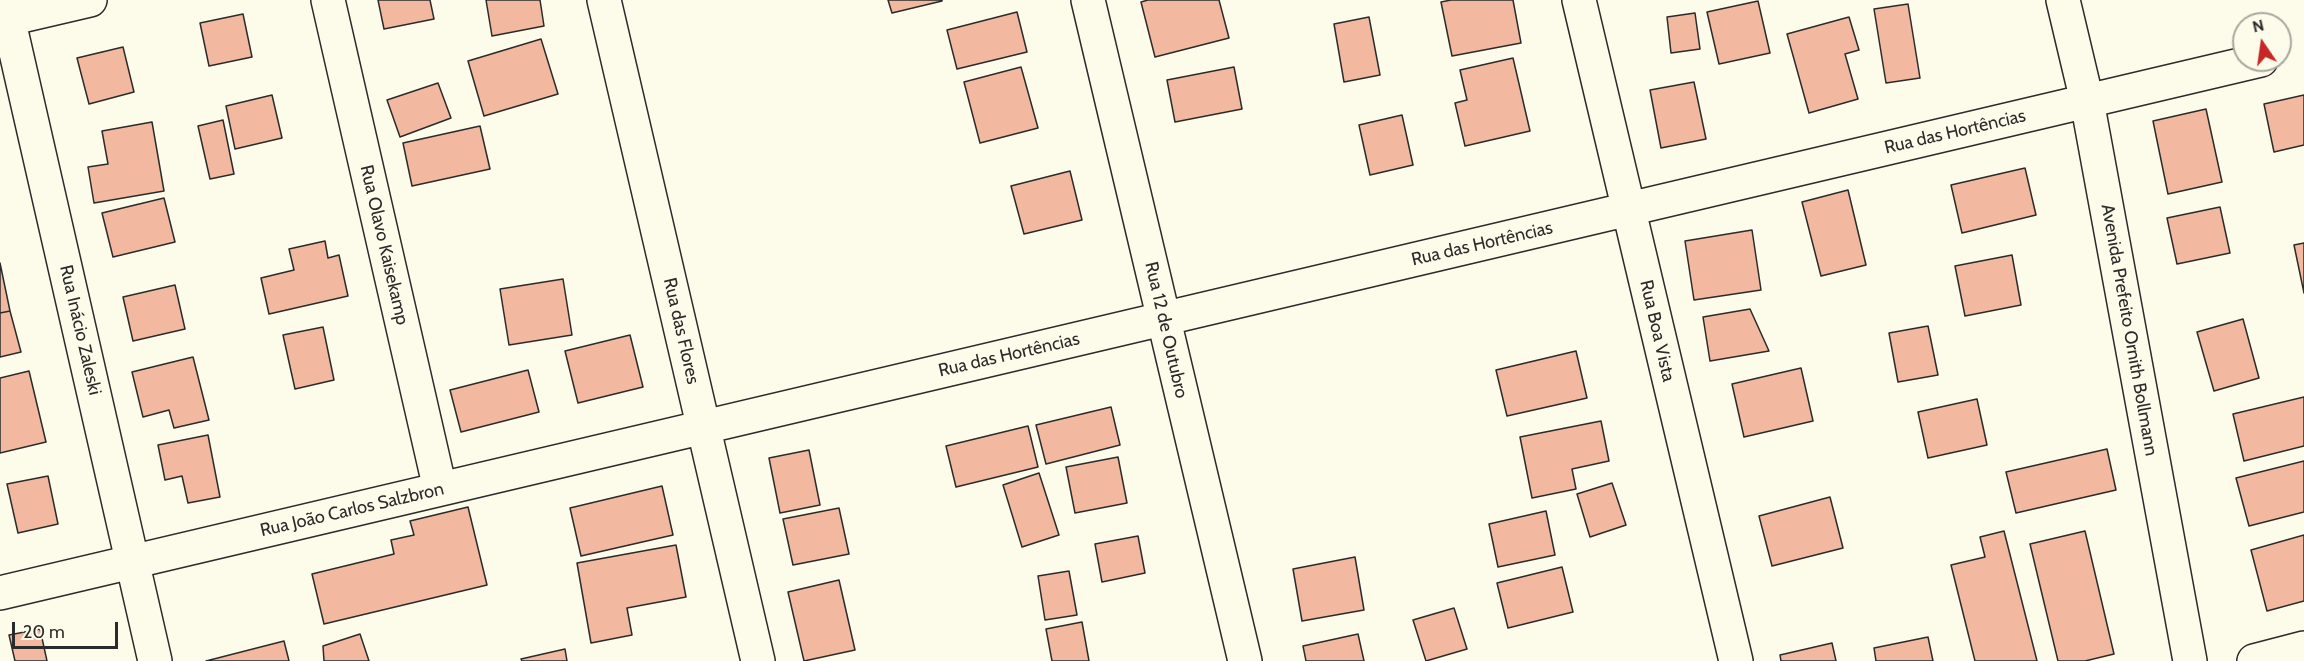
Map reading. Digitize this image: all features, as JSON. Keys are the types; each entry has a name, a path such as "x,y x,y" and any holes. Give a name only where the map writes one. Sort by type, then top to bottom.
{"street":[{"path":"4,13 90,0"},
{"name":"Rua Olavo Kaisekamp","path":"328,0 440,489"},
{"name":"Rua das Flores","path":"604,0 758,661"},
{"name":"Rua 12 de Outubro","path":"1088,0 1245,661"},
{"name":"Rua Boa Vista","path":"1579,0 1736,661"},
{"name":"Avenida Prefeito Ornith Bollmann","path":"2063,0 2086,101 2190,661"},
{"name":"Rua Inácio Zaleski","path":"4,13 155,661"},
{"name":"Rua das Hortências","path":"703,427 2232,67"},
{"name":"Rua João Carlos Salzbron","path":"0,593 703,427"},
{"path":"2254,661 2304,648"}],"building":[{"path":"378,0 430,0 434,19 384,29"},
{"path":"486,0 540,0 544,26 492,36"},
{"path":"888,0 942,0 942,1 892,13"},
{"path":"1148,0 1219,0 1229,38 1155,57 1141,2"},
{"path":"1513,0 1521,43 1452,56 1441,2"},
{"path":"1758,1 1770,53 1719,64 1707,12"},
{"path":"1908,4 1920,78 1886,83 1874,9"},
{"path":"1017,12 1027,52 957,69 947,30"},
{"path":"1695,13 1700,49 1671,53 1667,17"},
{"path":"243,14 252,57 209,66 200,23"},
{"path":"1369,17 1380,75 1344,82 1334,24"},
{"path":"1849,17 1859,50 1845,54 1858,99 1809,113 1787,34"},
{"path":"541,39 558,94 484,116 468,61"},
{"path":"123,47 134,92 89,104 77,58"},
{"path":"1513,58 1530,131 1465,146 1455,103 1467,100 1460,70"},
{"path":"1021,67 1038,128 980,143 964,82"},
{"path":"1234,67 1242,109 1175,122 1167,80"},
{"path":"1694,82 1706,139 1661,148 1650,90"},
{"path":"438,83 451,118 400,137 387,100"},
{"path":"272,95 282,138 235,149 226,106"},
{"path":"2304,95 2304,145 2274,152 2264,104"},
{"path":"2206,109 2222,182 2168,194 2153,121"},
{"path":"1402,115 1413,165 1370,175 1359,125"},
{"path":"223,120 234,174 210,179 198,126"},
{"path":"152,122 164,191 94,203 88,167 108,164 102,131"},
{"path":"480,126 490,169 412,186 403,143"},
{"path":"2025,168 2036,215 1962,233 1951,185"},
{"path":"1070,171 1082,220 1024,234 1011,186"},
{"path":"1848,190 1866,265 1821,276 1802,202"},
{"path":"164,198 175,242 113,257 102,213"},
{"path":"2220,207 2230,253 2177,264 2167,218"},
{"path":"1752,230 1761,290 1694,300 1685,241"},
{"path":"325,241 328,258 339,255 348,296 269,314 261,278 294,270 289,249"},
{"path":"2304,243 2304,293 2294,245"},
{"path":"2012,255 2021,305 1965,316 1955,266"},
{"path":"0,263 10,311 0,313"},
{"path":"563,279 572,335 509,345 500,289"},
{"path":"175,285 185,329 133,341 123,297"},
{"path":"1750,309 1769,351 1710,361 1703,317"},
{"path":"10,311 21,352 0,357 0,313"},
{"path":"2243,319 2259,378 2214,391 2197,332"},
{"path":"1928,326 1938,375 1898,382 1889,333"},
{"path":"323,327 334,380 295,389 283,335"},
{"path":"630,335 643,387 578,403 565,351"},
{"path":"1576,351 1587,398 1507,416 1496,370"},
{"path":"193,357 209,420 174,428 169,410 143,417 132,372"},
{"path":"1801,368 1813,421 1744,437 1732,384"},
{"path":"528,370 539,412 461,432 450,390"},
{"path":"29,371 46,442 0,453 0,378"},
{"path":"2304,397 2304,446 2244,461 2233,414"},
{"path":"1977,399 1987,445 1928,458 1918,412"},
{"path":"1111,407 1120,445 1046,464 1036,425"},
{"path":"1601,421 1609,461 1572,469 1576,489 1532,498 1520,437"},
{"path":"1028,426 1038,467 956,487 946,446"},
{"path":"208,435 220,497 188,503 182,476 165,480 158,445"},
{"path":"2107,449 2116,490 2016,513 2006,472"},
{"path":"809,450 820,505 780,513 769,458"},
{"path":"1118,457 1127,503 1075,513 1066,467"},
{"path":"2304,461 2304,512 2249,526 2236,478"},
{"path":"1039,473 1059,535 1022,547 1003,485"},
{"path":"48,476 58,524 18,533 7,484"},
{"path":"1612,483 1626,525 1590,537 1577,494"},
{"path":"662,486 673,535 581,556 570,508"},
{"path":"1830,497 1843,548 1772,566 1759,516"},
{"path":"468,507 487,585 324,624 312,574 394,554 391,540 414,535 410,521"},
{"path":"839,508 849,554 793,565 783,519"},
{"path":"1546,511 1555,555 1498,567 1489,524"},
{"path":"2004,531 2037,661 1975,661 1951,565 1985,557 1980,537"},
{"path":"2085,531 2114,654 2085,661 2058,661 2030,544"},
{"path":"2304,535 2304,601 2267,611 2251,550"},
{"path":"1138,536 1145,573 1102,582 1095,544"},
{"path":"676,545 686,597 627,608 632,635 591,643 577,563"},
{"path":"1355,557 1364,610 1302,621 1293,569"},
{"path":"1562,567 1573,612 1508,628 1497,583"},
{"path":"1069,571 1077,615 1045,620 1038,576"},
{"path":"839,580 855,650 804,661 788,592"},
{"path":"1454,608 1467,649 1426,661 1413,620"},
{"path":"1082,622 1089,661 1052,661 1046,629"},
{"path":"40,629 47,661 15,661 9,635"},
{"path":"360,634 369,661 324,661 323,646"},
{"path":"1358,634 1364,661 1306,661 1303,646"},
{"path":"1928,637 1933,661 1876,661 1874,648"},
{"path":"284,641 289,661 206,661"},
{"path":"1832,643 1836,661 1781,661 1780,655"},
{"path":"565,649 567,661 522,661 521,659"}]}
